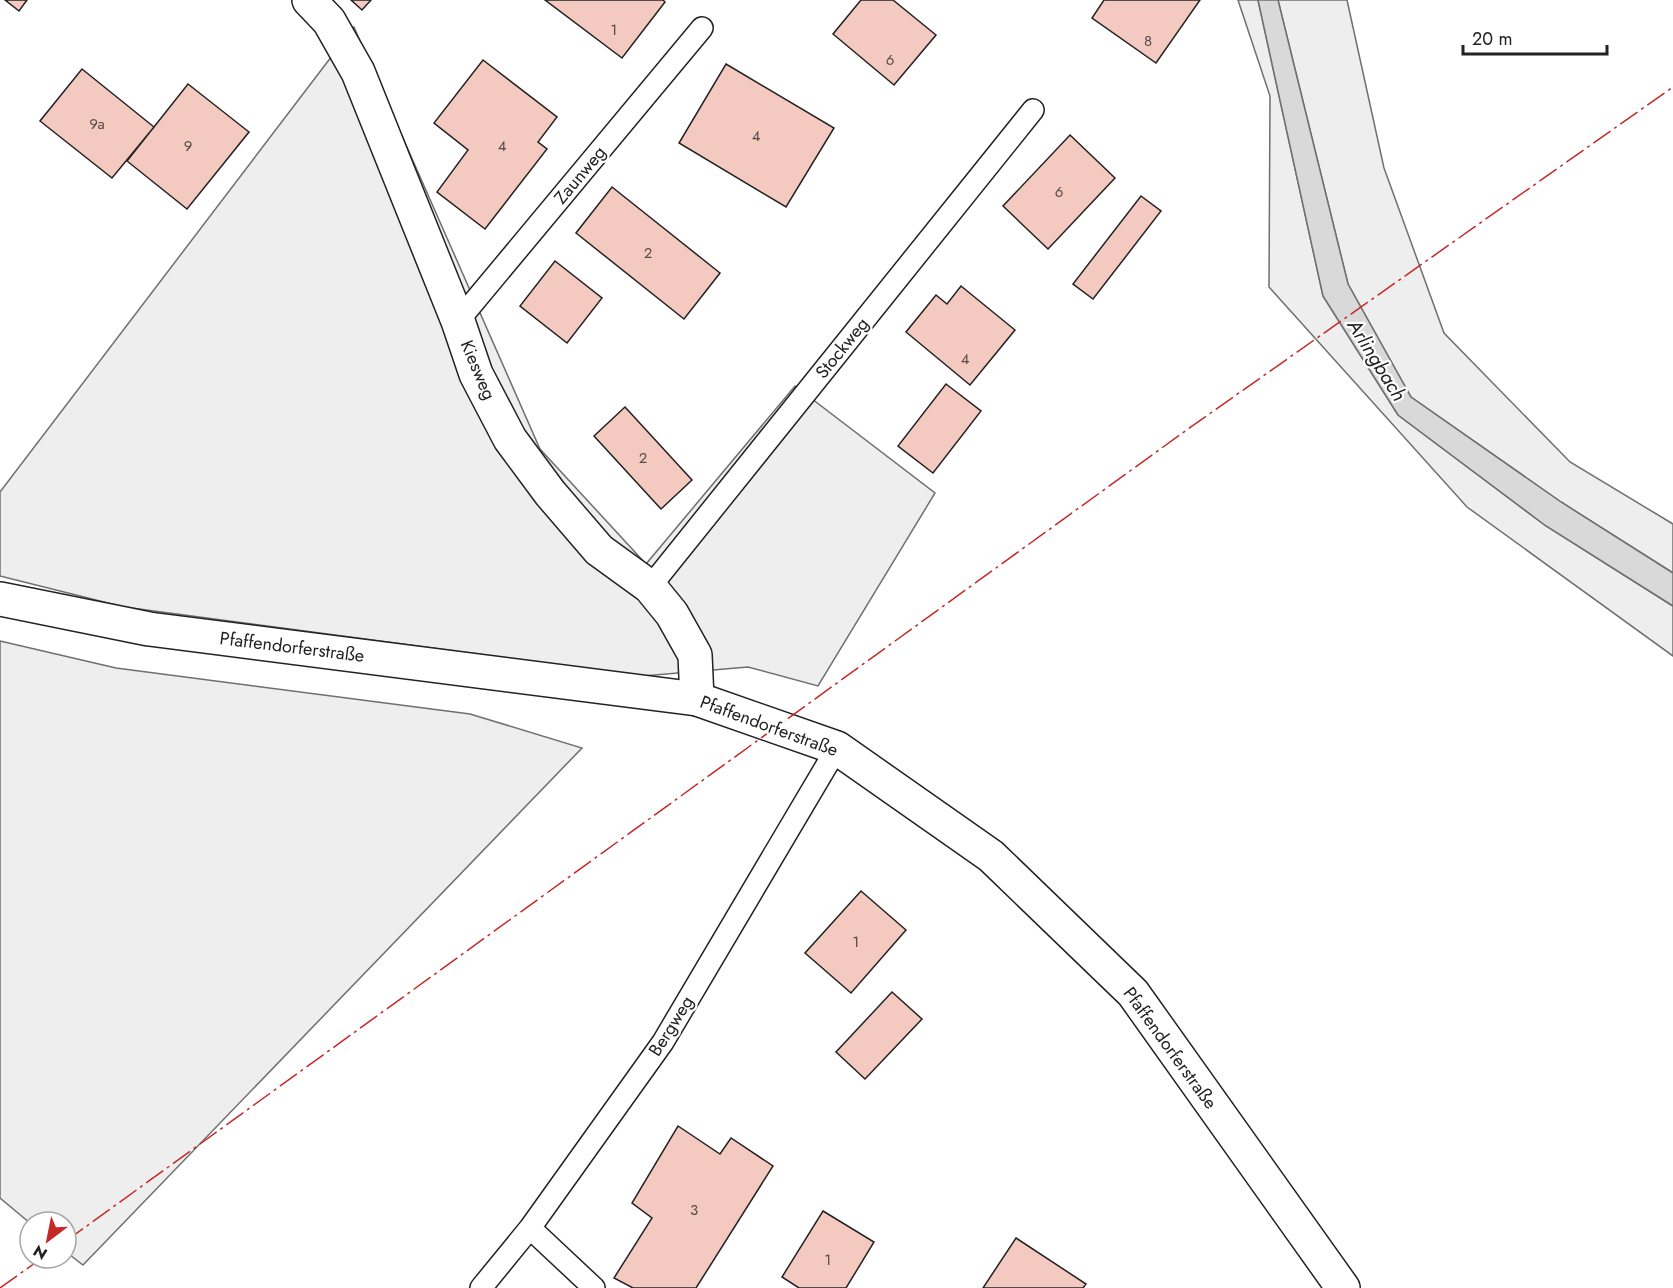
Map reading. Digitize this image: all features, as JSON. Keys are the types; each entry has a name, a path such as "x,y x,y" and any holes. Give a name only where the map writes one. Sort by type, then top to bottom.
{"main road":[{"name":"Kiesweg","path":"309,0 328,21 358,72 458,321 476,374 510,439 550,493 599,550 650,587 672,614 695,655 697,699"},
{"name":"Pfaffendorferstraße","path":"0,599 149,629 697,699 837,748 992,856 1133,993 1343,1288"}],"lane":[{"name":"Zaunweg","path":"458,321 702,28"},
{"name":"Stockweg","path":"650,587 1033,110"},
{"name":"Bergweg","path":"481,1288 530,1228 663,1042 837,748"},
{"path":"530,1228 594,1288"}],"shaded area":[{"path":"1238,0 1258,0 1323,296 1398,415 1546,526 1673,606 1673,656 1467,507 1269,287 1270,96"},
{"path":"1278,0 1347,0 1384,168 1444,333 1570,462 1673,524 1673,573 1561,502 1411,397 1348,284"},
{"path":"354,27 540,449 646,564 795,386 935,493 818,686 748,667 643,676 124,607 0,576 0,492"},
{"path":"0,641 116,668 470,714 582,748 83,1265 78,1261 78,1210 18,1210 18,1213 0,1198"}],"water":[{"name":"Arlingbach","path":"1258,0 1278,0 1348,284 1411,397 1561,502 1673,573 1673,606 1546,526 1398,415 1323,296"}],"building":[{"path":"5,0 27,0 19,11"},
{"path":"351,0 371,0 362,10"},
{"path":"545,0 663,0 665,2 622,58"},
{"path":"861,0 893,0 936,35 894,85 833,34"},
{"path":"1104,0 1200,0 1156,63 1092,18"},
{"path":"483,60 557,117 538,142 547,149 485,229 437,192 468,150 434,123"},
{"path":"726,64 834,128 786,207 679,143"},
{"path":"82,69 154,127 112,178 40,121"},
{"path":"188,84 249,132 187,209 127,161"},
{"path":"1070,135 1115,178 1048,249 1003,206"},
{"path":"612,187 720,273 684,319 576,233"},
{"path":"1141,196 1161,211 1093,299 1073,284"},
{"path":"555,261 602,298 567,343 520,306"},
{"path":"961,286 1015,330 970,385 906,332 936,295 947,304"},
{"path":"946,384 981,411 933,473 898,446"},
{"path":"625,407 692,480 661,509 594,436"},
{"path":"861,891 906,930 851,993 805,953"},
{"path":"892,992 922,1019 865,1079 836,1052"},
{"path":"678,1126 720,1154 731,1138 773,1166 696,1288 633,1288 614,1278 652,1218 632,1203"},
{"path":"823,1211 874,1242 846,1288 799,1288 782,1277"},
{"path":"1016,1238 1086,1284 1083,1288 983,1288"}],"power":[{"path":"78,1232 1188,429 1673,87"},
{"path":"0,1288 25,1270"}]}
